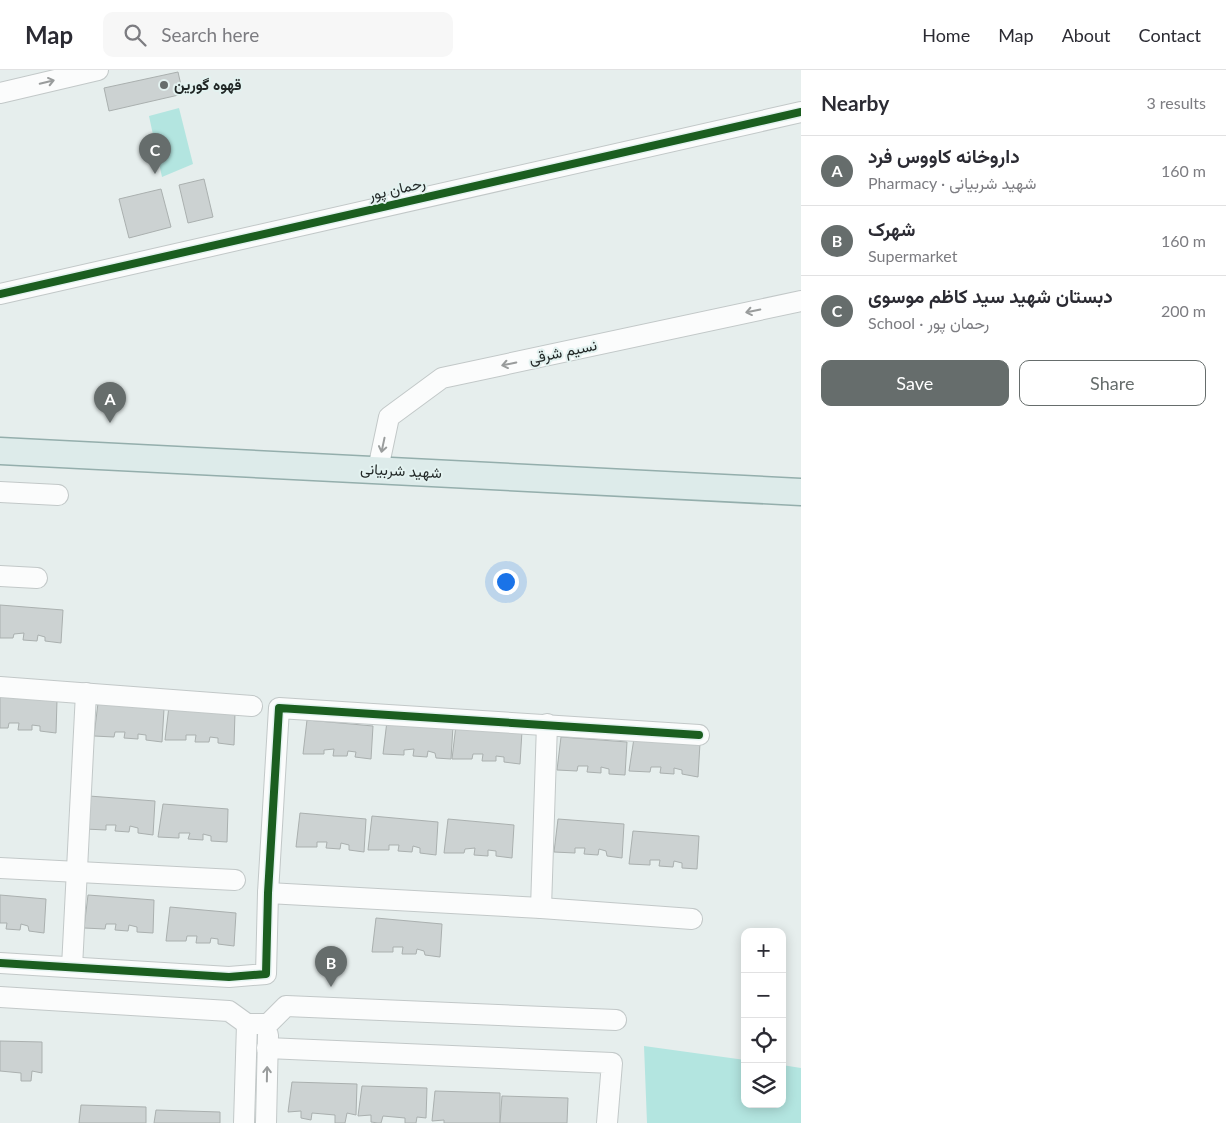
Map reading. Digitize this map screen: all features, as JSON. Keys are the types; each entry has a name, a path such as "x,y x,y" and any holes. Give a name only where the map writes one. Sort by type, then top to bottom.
{"main road":[{"name":"شهید شربیانی","path":"0,451 801,492"}],"street":[{"path":"0,93 98,70"},
{"name":"رحمان پور","path":"0,294 801,112"},
{"name":"نسیم شرقی","path":"378,469 389,417 442,378 801,300"},
{"path":"0,492 58,495"},
{"path":"0,576 37,578"},
{"path":"0,687 252,706"},
{"path":"72,967 86,693"},
{"path":"0,963 229,977 266,974 268,893 279,708 699,735"},
{"path":"540,908 547,724"},
{"path":"0,868 235,880"},
{"path":"268,893 540,908 692,919"},
{"path":"0,997 229,1011 247,1024 268,1024"},
{"path":"266,1123 268,1024 286,1006 616,1020"},
{"path":"244,1123 247,1024"},
{"path":"267,1048 612,1063 607,1123"}],"shaded area":[{"path":"179,108 193,164 162,177 149,116"},
{"path":"644,1046 741,1059 741,1108 786,1108 786,1066 801,1068 801,1123 647,1123"}],"building":[{"path":"178,72 183,94 109,111 104,88"},
{"path":"204,179 213,217 188,223 179,185"},
{"path":"161,189 171,227 129,238 119,199"},
{"path":"0,605 63,610 61,643 45,641 45,637 38,635 37,641 23,640 24,633 14,634 13,638 0,638"},
{"path":"0,695 57,700 56,733 40,731 40,726 32,725 32,730 18,730 19,723 9,723 8,728 0,728"},
{"path":"98,703 164,709 162,742 146,740 146,735 138,734 138,739 124,738 125,732 115,732 114,737 94,736"},
{"path":"169,706 235,712 234,745 218,743 218,738 210,737 209,742 195,742 196,735 186,735 186,740 165,740"},
{"path":"307,720 373,726 371,759 355,757 356,752 348,751 347,756 333,756 334,749 324,750 324,754 303,754"},
{"path":"387,721 453,726 451,759 436,758 435,753 428,751 427,757 413,756 414,749 404,750 404,755 383,754"},
{"path":"456,725 522,731 520,764 504,762 504,757 496,756 496,761 482,761 483,754 473,754 472,759 452,759"},
{"path":"561,737 627,742 625,775 609,774 609,769 601,767 601,773 587,772 588,766 578,766 577,771 557,770"},
{"path":"634,738 700,743 698,777 682,774 682,770 674,768 674,774 660,773 661,767 651,767 650,772 629,771"},
{"path":"89,796 155,801 153,835 138,833 138,828 130,826 129,832 115,831 116,825 106,825 106,830 85,829"},
{"path":"163,804 228,809 227,842 211,841 211,836 203,834 203,840 188,839 190,833 179,833 179,838 158,837"},
{"path":"300,813 366,819 364,852 349,850 349,845 341,843 340,849 326,848 327,842 317,842 317,847 296,847"},
{"path":"372,816 438,822 436,855 420,853 420,848 413,846 412,852 398,851 399,845 389,845 389,850 368,850"},
{"path":"448,819 514,825 512,858 496,856 496,851 488,850 488,856 474,855 475,848 465,849 464,853 444,853"},
{"path":"558,819 624,824 622,858 607,856 606,851 599,849 598,855 584,854 585,848 575,848 575,853 554,852"},
{"path":"633,831 699,836 697,869 682,868 682,863 674,861 673,867 659,866 660,860 650,860 650,865 629,864"},
{"path":"0,895 46,899 44,933 29,931 28,926 21,924 20,930 6,929 7,923 0,923"},
{"path":"88,895 154,900 153,933 137,932 137,927 129,925 128,931 115,930 116,924 106,924 105,929 84,928"},
{"path":"170,907 236,913 234,946 218,944 218,939 211,938 210,943 196,943 197,936 187,936 186,941 166,941"},
{"path":"376,918 442,924 440,957 425,955 424,951 417,949 416,954 402,954 403,947 393,947 393,952 372,952"},
{"path":"0,1041 42,1042 42,1073 32,1071 31,1081 21,1081 21,1073 0,1071"},
{"path":"292,1082 357,1084 356,1115 347,1113 345,1123 335,1123 335,1115 312,1113 311,1120 301,1118 301,1111 288,1112"},
{"path":"362,1086 427,1088 426,1118 417,1117 416,1123 405,1123 405,1118 383,1116 381,1123 378,1123 371,1122 371,1115 358,1116"},
{"path":"435,1091 500,1093 500,1123 444,1123 444,1120 432,1121"},
{"path":"502,1096 568,1098 567,1123 500,1123"},
{"path":"81,1105 146,1107 146,1123 79,1123"},
{"path":"156,1110 220,1112 220,1123 154,1123"}],"cycle path":[{"path":"0,294 801,112"},
{"path":"0,963 229,977 266,974 268,893 279,708 699,735"}],"place":[{"name":"قهوه گورین","path":"164,85"},
{"name":"دبستان شهید سید کاظم موسوی","path":"155,174"},
{"name":"داروخانه کاووس فرد","path":"110,423"},
{"name":"شهرک","path":"331,987"}]}
